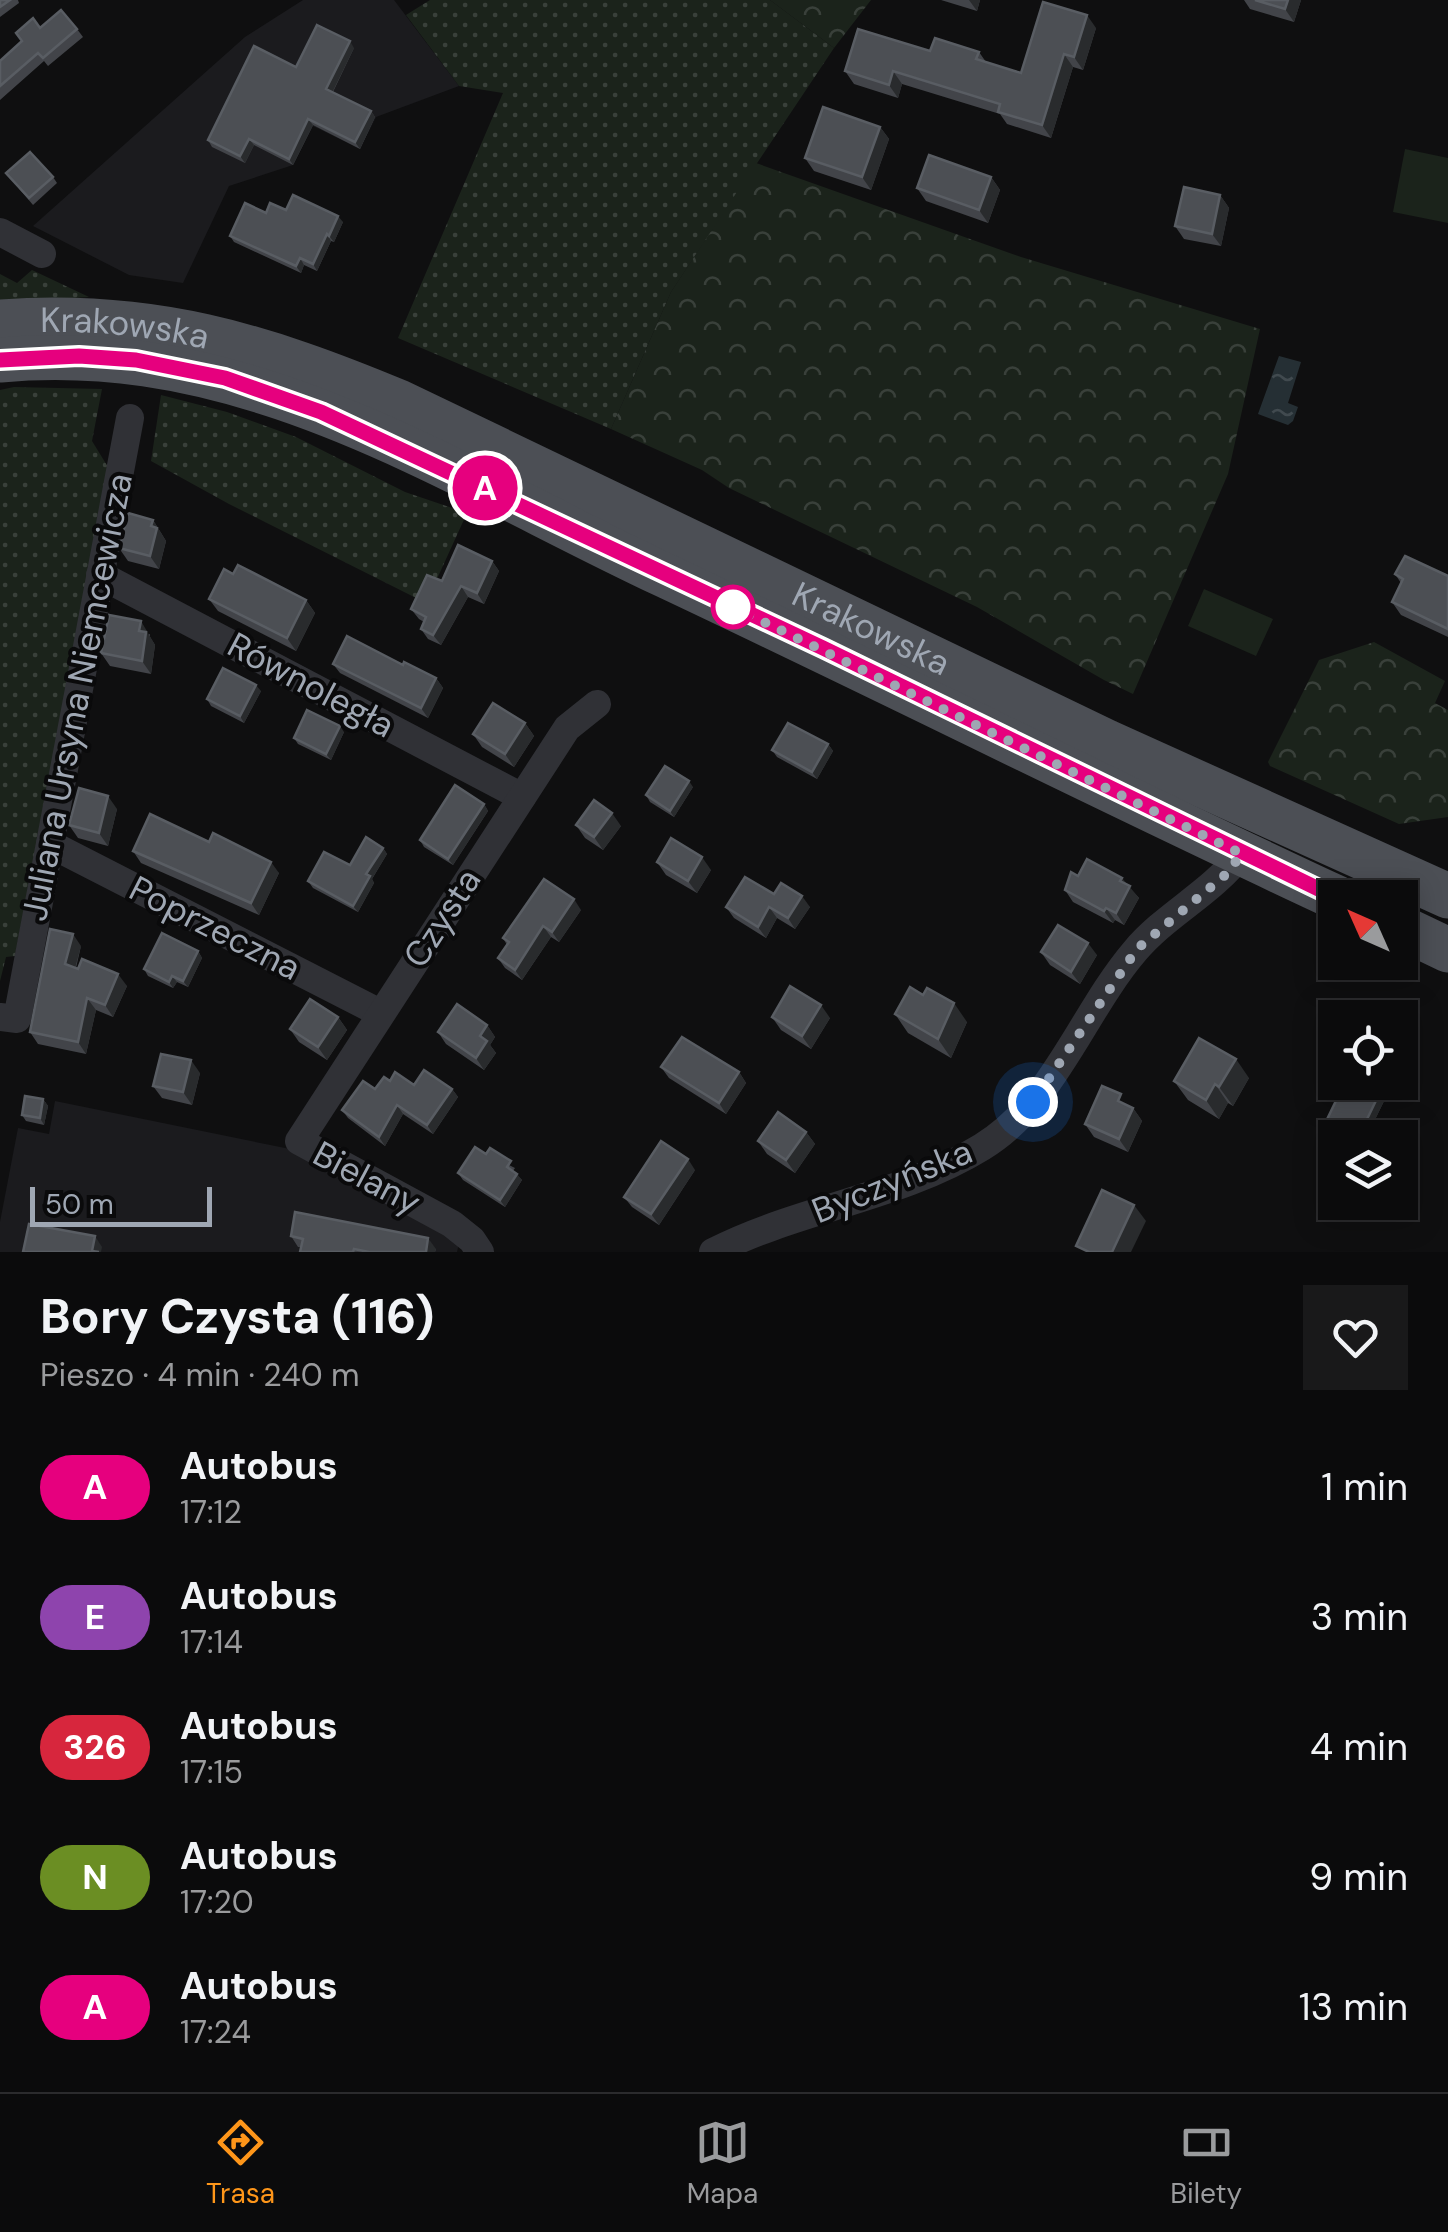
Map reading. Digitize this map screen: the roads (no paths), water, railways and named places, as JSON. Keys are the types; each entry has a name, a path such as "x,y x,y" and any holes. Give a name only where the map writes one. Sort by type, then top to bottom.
{"main road":[{"name":"Krakowska","path":"0,322 100,319 178,328 245,344 324,371 399,402 1107,742 1448,896"},
{"name":"Krakowska","path":"0,360 79,356 136,360 225,378 321,412 823,648 1318,889"},
{"path":"1418,936 1448,950"}],"street":[{"name":"Krakowska","path":"0,232 42,254"},
{"name":"Juliana Ursyna Niemcewicza","path":"0,1017 16,1019 130,418"},
{"name":"Równoległa","path":"100,575 522,796"},
{"name":"Czysta","path":"299,1141 566,728 597,704"},
{"name":"Poprzeczna","path":"50,844 380,1013"},
{"name":"Byczyńska","path":"713,1252 920,1177 980,1148 1008,1129 1033,1102 1137,949 1224,876 1242,854"},
{"name":"Bielany","path":"299,1141 452,1224 480,1252"}],"water":[{"path":"1279,356 1301,362 1288,403 1298,407 1288,425 1258,414"}]}
